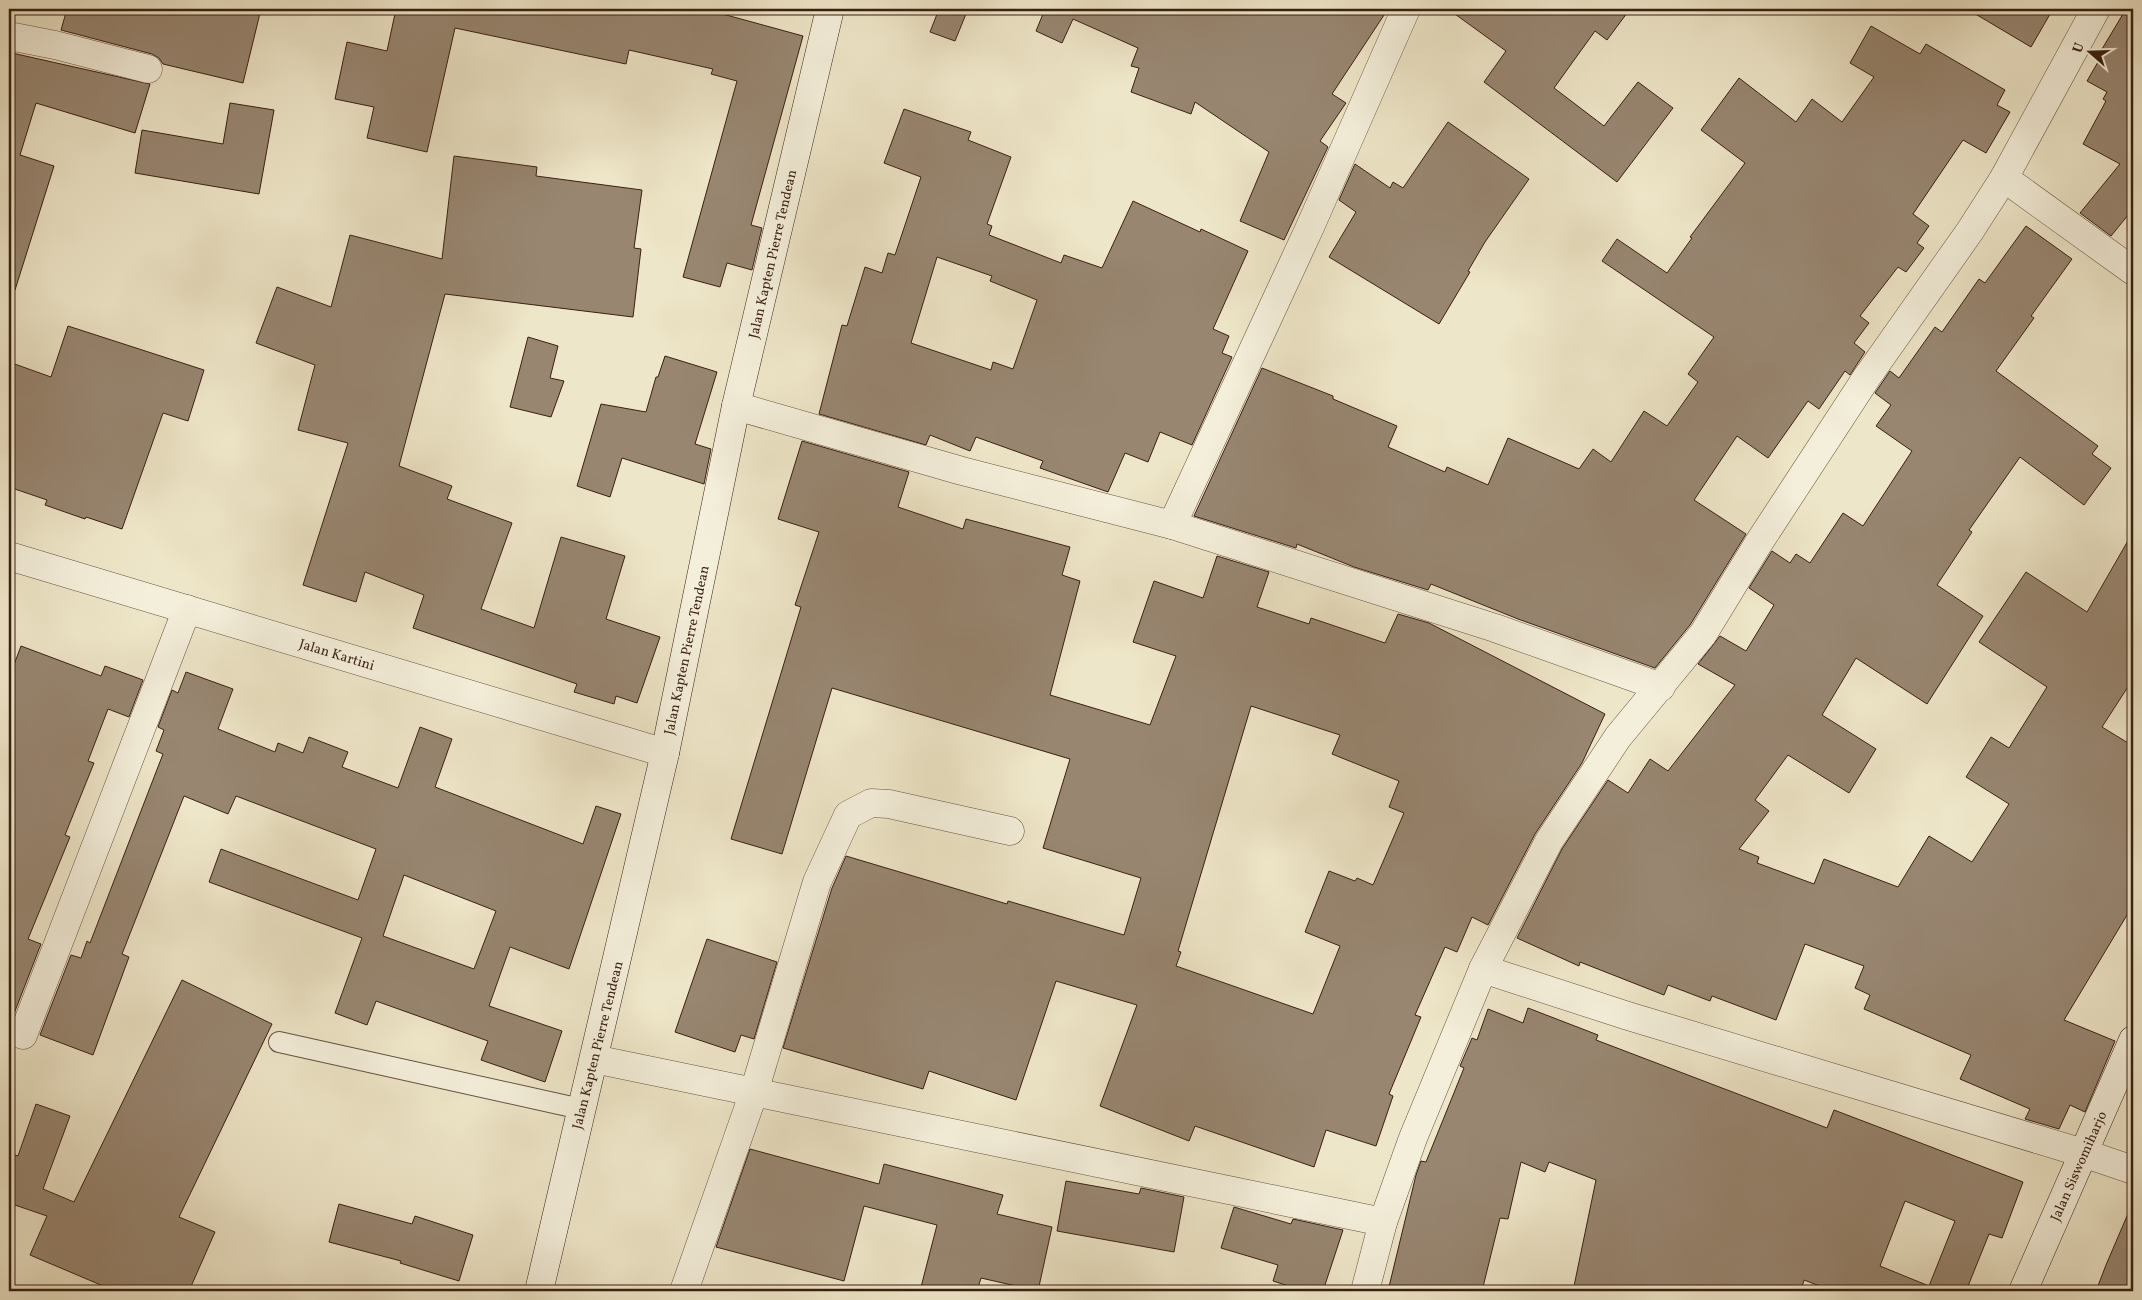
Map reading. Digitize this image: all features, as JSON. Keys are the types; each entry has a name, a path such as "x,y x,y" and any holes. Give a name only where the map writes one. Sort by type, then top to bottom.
{"street":[{"name":"Jalan Kapten Pierre Tendean","path":"539,1291 665,753 736,406 830,9"},
{"path":"1172,524 1310,227 1406,9"},
{"path":"1365,1291 1383,1222 1413,1138 1483,968 1549,841 1618,737 1703,634 1758,544 1867,377 1970,231 2004,178 2096,9"},
{"path":"9,36 56,45 148,69"},
{"path":"2004,178 2133,271"},
{"path":"736,406 962,470 1172,524 1495,628 1661,687"},
{"name":"Jalan Kartini","path":"9,556 665,753"},
{"path":"23,1034 187,609"},
{"path":"684,1291 754,1092 817,882 848,815 871,803 890,804 1010,831"},
{"path":"1483,968 1628,1016 2083,1153 2133,1170"},
{"name":"Jalan Siswomiharjo","path":"2023,1291 2133,1040"},
{"path":"594,1059 1383,1222"}],"lane":[{"path":"279,1042 581,1109"}],"building":[{"path":"67,9 261,9 243,83 163,64 159,58 152,54 61,30"},
{"path":"396,9 720,9 719,13 803,36 751,225 762,228 752,270 727,263 720,287 683,277 737,81 711,74 713,69 629,50 626,64 455,28 427,152 367,138 374,107 335,99 347,42 387,51"},
{"path":"939,9 968,9 955,41 930,32"},
{"path":"1045,9 1388,9 1332,94 1346,103 1320,141 1328,147 1284,240 1240,221 1269,152 1195,102 1191,114 1131,92 1139,68 1131,66 1138,48 1073,19 1062,43 1036,31"},
{"path":"1448,9 1630,9 1607,40 1595,31 1554,88 1604,126 1638,82 1673,108 1617,182 1484,82 1506,51"},
{"path":"1967,9 2053,9 2031,47"},
{"path":"2126,9 2133,9 2133,209 2111,236 2080,213 2120,164 2083,144 2106,101 2103,99 2107,92 2087,81 2102,55 2099,54"},
{"path":"1871,26 1920,54 1926,44 2005,90 1997,105 2010,112 1986,153 1963,140 1913,214 1929,226 1917,243 1924,248 1906,272 1898,267 1860,316 1869,323 1854,343 1865,352 1850,375 1845,371 1819,409 1808,401 1768,458 1737,436 1694,500 1746,534 1690,625 1655,668 1518,619 1431,584 1428,590 1354,567 1297,544 1296,548 1194,516 1262,368 1333,396 1333,399 1397,426 1388,447 1445,472 1447,467 1488,485 1508,438 1579,469 1593,449 1611,462 1644,411 1667,426 1698,382 1688,374 1714,337 1602,261 1617,239 1667,273 1692,238 1690,237 1745,163 1701,130 1739,78 1796,122 1812,99 1842,122 1874,77 1850,63"},
{"path":"12,53 150,84 135,133 36,103 20,155 54,166 15,290 9,289 9,65"},
{"path":"230,103 274,110 259,194 135,173 142,130 223,144"},
{"path":"904,109 971,132 968,140 1011,157 987,224 992,226 989,235 1061,263 1064,255 1102,268 1133,201 1200,232 1201,229 1248,251 1213,329 1229,336 1222,353 1232,357 1192,445 1160,432 1148,462 1125,453 1108,492 1040,468 1043,461 976,437 970,451 930,435 926,445 819,414 842,325 847,326 865,267 882,273 888,253 895,255 921,177 884,163","holes":["937,257 992,276 990,281 1037,300 1013,369 993,362 991,370 911,343"]},
{"path":"1448,122 1529,179 1485,242 1468,271 1470,272 1439,324 1329,257 1356,212 1339,200 1355,164 1390,188 1393,182 1403,188"},
{"path":"454,156 537,167 536,176 642,190 634,248 641,249 633,317 445,294 399,466 452,486 447,499 512,523 481,609 534,628 561,537 625,556 606,619 660,637 637,703 616,696 614,704 574,692 577,684 413,628 424,595 365,572 356,602 303,585 348,443 298,430 315,365 256,343 277,287 331,307 350,235 442,259"},
{"path":"2026,226 2072,259 2031,316 2034,318 1996,371 2098,446 2092,454 2111,468 2084,505 2020,457 1969,530 1972,532 1937,585 1983,616 1927,704 1856,658 1822,715 1876,749 1849,793 1788,755 1755,800 1769,811 1739,849 1759,857 1757,863 1814,884 1824,859 1898,887 1929,836 1972,862 2009,804 1966,777 1991,737 2009,748 2047,687 1979,642 2026,572 2087,612 2133,532 2133,679 2102,727 2133,746 2133,905 2064,1020 2115,1041 2085,1112 2070,1105 2059,1129 2025,1119 2030,1109 1960,1079 1971,1055 1864,1009 1870,995 1855,988 1864,966 1805,944 1776,1020 1712,996 1710,1001 1668,985 1664,995 1580,962 1579,966 1517,938 1562,849 1608,780 1628,793 1650,759 1668,771 1735,685 1698,664 1720,636 1746,651 1774,605 1749,588 1772,551 1790,563 1796,554 1810,563 1843,513 1863,526 1912,451 1876,426 1891,405 1875,393 1890,371 1899,378 1935,327 1942,332 1979,279 1985,283"},
{"path":"68,326 204,370 188,421 163,413 122,529 45,505 47,500 9,487 9,362 51,377"},
{"path":"528,337 558,346 550,378 564,381 551,417 510,407"},
{"path":"665,356 717,372 695,444 711,449 704,484 622,458 610,497 577,486 601,404 646,412 656,377 658,377"},
{"path":"802,441 909,472 898,507 963,529 966,519 1070,547 1062,575 1080,581 1050,695 1150,725 1176,656 1133,642 1154,581 1203,598 1217,556 1269,572 1257,607 1309,624 1311,618 1385,643 1398,614 1429,623 1605,714 1582,763 1535,834 1488,925 1472,917 1457,952 1445,947 1415,1015 1421,1017 1389,1094 1393,1096 1376,1146 1326,1130 1314,1167 1195,1126 1189,1141 1100,1106 1137,1005 1056,981 1016,1100 929,1071 923,1089 783,1048 832,888 846,856 1007,904 1008,901 1124,935 1141,878 1043,848 1070,759 832,688 782,854 731,839 801,607 795,605 819,532 778,519","holes":["1251,706 1340,735 1332,754 1399,781 1389,807 1404,813 1373,885 1357,878 1355,881 1329,871 1305,932 1340,946 1313,1014 1176,966 1181,952 1178,951"]},
{"path":"21,646 101,676 105,666 143,680 129,717 108,709 88,761 94,763 65,835 70,837 28,939 41,944 9,1024 9,678"},
{"path":"186,672 233,689 218,729 275,752 278,743 303,753 309,737 348,752 342,767 398,788 420,727 452,739 435,787 583,844 596,806 621,814 569,969 510,947 489,1006 562,1031 545,1082 481,1060 488,1041 376,1001 367,1025 335,1013 362,938 209,882 221,849 358,900 376,849 236,796 228,814 184,796 122,954 129,957 93,1055 40,1035 71,955 81,958 87,941 90,943 163,754 156,751 164,730 158,727 172,690 178,693","holes":["404,875 496,911 474,969 383,936"]},
{"path":"707,939 777,962 754,1039 741,1035 735,1052 675,1032"},
{"path":"182,980 272,1024 179,1217 215,1232 189,1291 115,1291 30,1255 47,1216 9,1203 9,1153 18,1156 36,1104 70,1116 43,1189 74,1202"},
{"path":"1528,1008 1598,1035 1596,1040 1827,1128 1834,1110 2023,1182 2002,1238 1989,1234 1966,1291 1833,1291 1804,1280 1801,1291 1573,1291 1596,1180 1549,1162 1545,1172 1521,1162 1508,1219 1500,1218 1482,1291 1388,1291 1416,1175 1421,1161 1426,1162 1464,1068 1460,1066 1472,1038 1477,1040 1488,1009 1523,1023","holes":["1905,1201 1955,1221 1929,1286 1880,1266"]},
{"path":"750,1149 879,1184 884,1164 1003,1195 997,1214 1052,1227 1038,1291 981,1278 977,1291 920,1291 937,1225 864,1206 844,1281 716,1247"},
{"path":"1066,1181 1139,1194 1141,1188 1184,1197 1174,1252 1057,1231"},
{"path":"2133,1202 2133,1291 2096,1291 2106,1265"},
{"path":"339,1204 412,1224 415,1216 473,1235 459,1281 400,1263 401,1261 329,1242"},
{"path":"1234,1207 1291,1224 1293,1219 1343,1230 1323,1291 1304,1291 1273,1281 1278,1265 1221,1248"}]}
